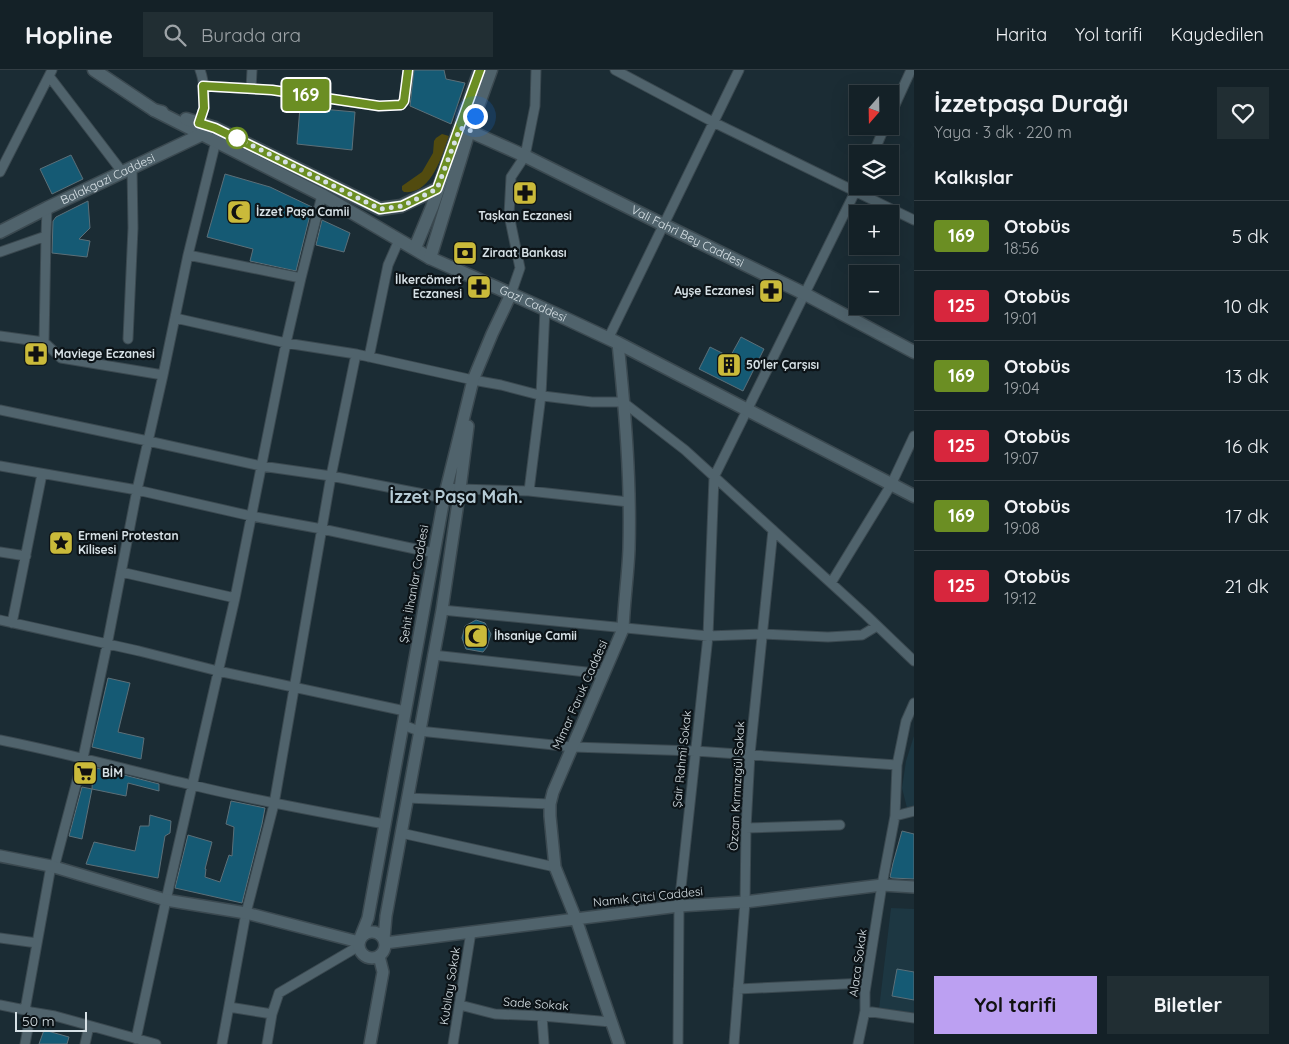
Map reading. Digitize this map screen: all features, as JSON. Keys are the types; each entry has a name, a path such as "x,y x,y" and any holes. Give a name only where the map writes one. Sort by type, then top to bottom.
{"main road":[{"path":"94,70 154,110 216,134 380,209 402,206 437,189"},
{"path":"430,258 480,70"},
{"path":"415,248 432,207 437,189 491,70"},
{"name":"Balakgazi Caddesi","path":"0,232 127,170 201,128"},
{"name":"Vali Fahri Bey Caddesi","path":"464,129 525,156 805,294 914,352"},
{"name":"Gazi Caddesi","path":"216,134 430,258 613,341 914,496"}],"street":[{"path":"200,70 204,108 201,128"},
{"path":"251,89 252,70"},
{"path":"203,86 272,90 379,106 401,105 404,101 408,70"},
{"path":"359,942 361,953 367,958 375,958 384,951 386,916 442,610 460,489 473,380 511,294 520,268 509,215 511,177 525,156 534,106 536,70"},
{"path":"615,70 713,122 849,185"},
{"path":"613,341 664,225 739,70"},
{"path":"899,96 910,72"},
{"path":"0,172 51,73 127,170 133,228 128,339"},
{"path":"25,1044 37,943 52,867 83,758 137,490 164,376 188,255 216,134"},
{"path":"136,1039 235,598 286,343 322,195"},
{"path":"714,477 854,195"},
{"path":"868,195 914,220"},
{"path":"44,342 47,208"},
{"path":"0,252 46,236"},
{"path":"369,357 388,265 399,240"},
{"path":"188,255 301,278"},
{"path":"529,491 541,395 545,309"},
{"path":"175,318 286,343 356,354 541,395 592,402 623,402 685,450 914,661"},
{"path":"0,336 44,342 61,358 164,376"},
{"name":"Mimar Faruk Caddesi","path":"613,341 623,402 629,502 629,551 623,628 559,776 550,804 550,816 555,867 576,919 619,1044"},
{"path":"222,1044 246,913 274,804 331,476 356,354"},
{"name":"Şehit İlhanlar Caddesi","path":"359,942 368,918 445,493 473,380"},
{"path":"0,410 261,466 445,493 460,489 529,491 629,502"},
{"path":"831,583 892,485 914,436"},
{"path":"0,466 137,490 251,516 434,553"},
{"path":"12,623 42,474"},
{"name":"Şair Rahmi Sokak","path":"678,1044 679,906 708,636 714,477"},
{"name":"Özcan Kırmızıgül Sokak","path":"734,1044 745,902 750,754 773,530"},
{"path":"0,552 26,556"},
{"path":"121,572 235,598"},
{"path":"442,610 708,636 762,634 828,637 862,635 877,626"},
{"path":"0,620 218,671 406,711"},
{"path":"433,655 604,674"},
{"name":"Alaca Sokak","path":"858,1044 865,1011 866,983 895,816 897,765 906,721 914,703"},
{"path":"403,725 419,731 573,747 696,750 897,765"},
{"path":"0,740 274,804 385,824"},
{"path":"407,798 550,804"},
{"path":"895,816 914,810"},
{"path":"746,828 840,825"},
{"path":"401,832 555,867"},
{"path":"0,856 52,867 166,900 246,913 359,942"},
{"name":"Namık Çitci Caddesi","path":"385,941 679,906 745,902 882,885 914,887"},
{"path":"267,1044 272,1014 279,992 359,942 365,933 372,931 379,933 385,941"},
{"name":"Kubilay Sokak","path":"453,1044 471,932"},
{"path":"0,938 37,943"},
{"path":"370,1044 383,972 379,956"},
{"path":"738,989 866,983"},
{"path":"0,1005 55,1016 156,1044"},
{"name":"Sade Sokak","path":"460,1005 495,1014 611,1022"},
{"path":"229,1006 272,1014"},
{"path":"865,1011 914,1018"},
{"path":"542,1016 544,1044"},
{"path":"85,1044 89,1026"}],"shaded area":[{"path":"442,134 449,136 434,173 421,187 413,191 404,192 402,186 422,172 433,153 434,141"},
{"path":"914,736 914,806 907,808 902,788 906,761"},
{"path":"891,908 914,909 914,1013 879,1009"}],"building":[{"path":"414,70 444,70 446,79 465,83 451,124 410,106"},
{"path":"300,107 355,112 352,150 297,144"},
{"path":"71,155 83,179 52,194 40,169"},
{"path":"225,174 270,187 312,207 296,271 250,261 253,249 207,237"},
{"path":"88,201 90,228 79,239 90,241 87,257 52,253 53,221 56,217"},
{"path":"322,220 350,233 344,252 316,245"},
{"name":"50'ler Çarşısı","path":"741,337 764,349 743,391 699,369 710,347 730,357"},
{"name":"İhsaniye Camii","path":"476,620 485,623 491,634 487,647 483,652 466,649 462,638 465,626"},
{"path":"108,678 130,683 118,732 144,738 141,759 92,747"},
{"path":"93,767 159,784 159,791 128,783 126,796 92,789"},
{"path":"82,787 92,789 82,839 69,836"},
{"path":"231,801 265,808 242,903 175,888 188,835 212,842 205,869 205,877 220,882 229,855 232,856 234,827 226,824"},
{"path":"150,815 171,821 170,833 165,836 158,878 86,864 94,842 135,851 140,826 149,826"},
{"path":"902,831 914,834 914,879 890,877"},
{"path":"897,969 914,972 914,1000 892,996"},
{"path":"44,1030 69,1037 67,1044 39,1044"}],"bus line":[{"name":"169","path":"408,70 404,101 401,105 379,106 272,90 203,86 204,108 199,123 215,128 380,209 402,206 437,189 480,70"}],"place":[{"name":"Taşkan Eczanesi","path":"525,193"},
{"name":"İzzet Paşa Camii","path":"239,212"},
{"name":"Ziraat Bankası","path":"465,253"},
{"name":"İlkercömert Eczanesi","path":"479,287"},
{"name":"Ayşe Eczanesi","path":"771,291"},
{"name":"Maviege Eczanesi","path":"36,354"},
{"name":"50'ler Çarşısı","path":"729,365"},
{"name":"Ermeni Protestan Kilisesi","path":"61,543"},
{"name":"İhsaniye Camii","path":"476,636"},
{"name":"BİM","path":"85,773"}],"district":[{"name":"İzzet Paşa Mah.","path":"456,497"}],"route":[{"path":"237,138 380,209 402,206 437,189 460,128 470,131 475,116"}]}
